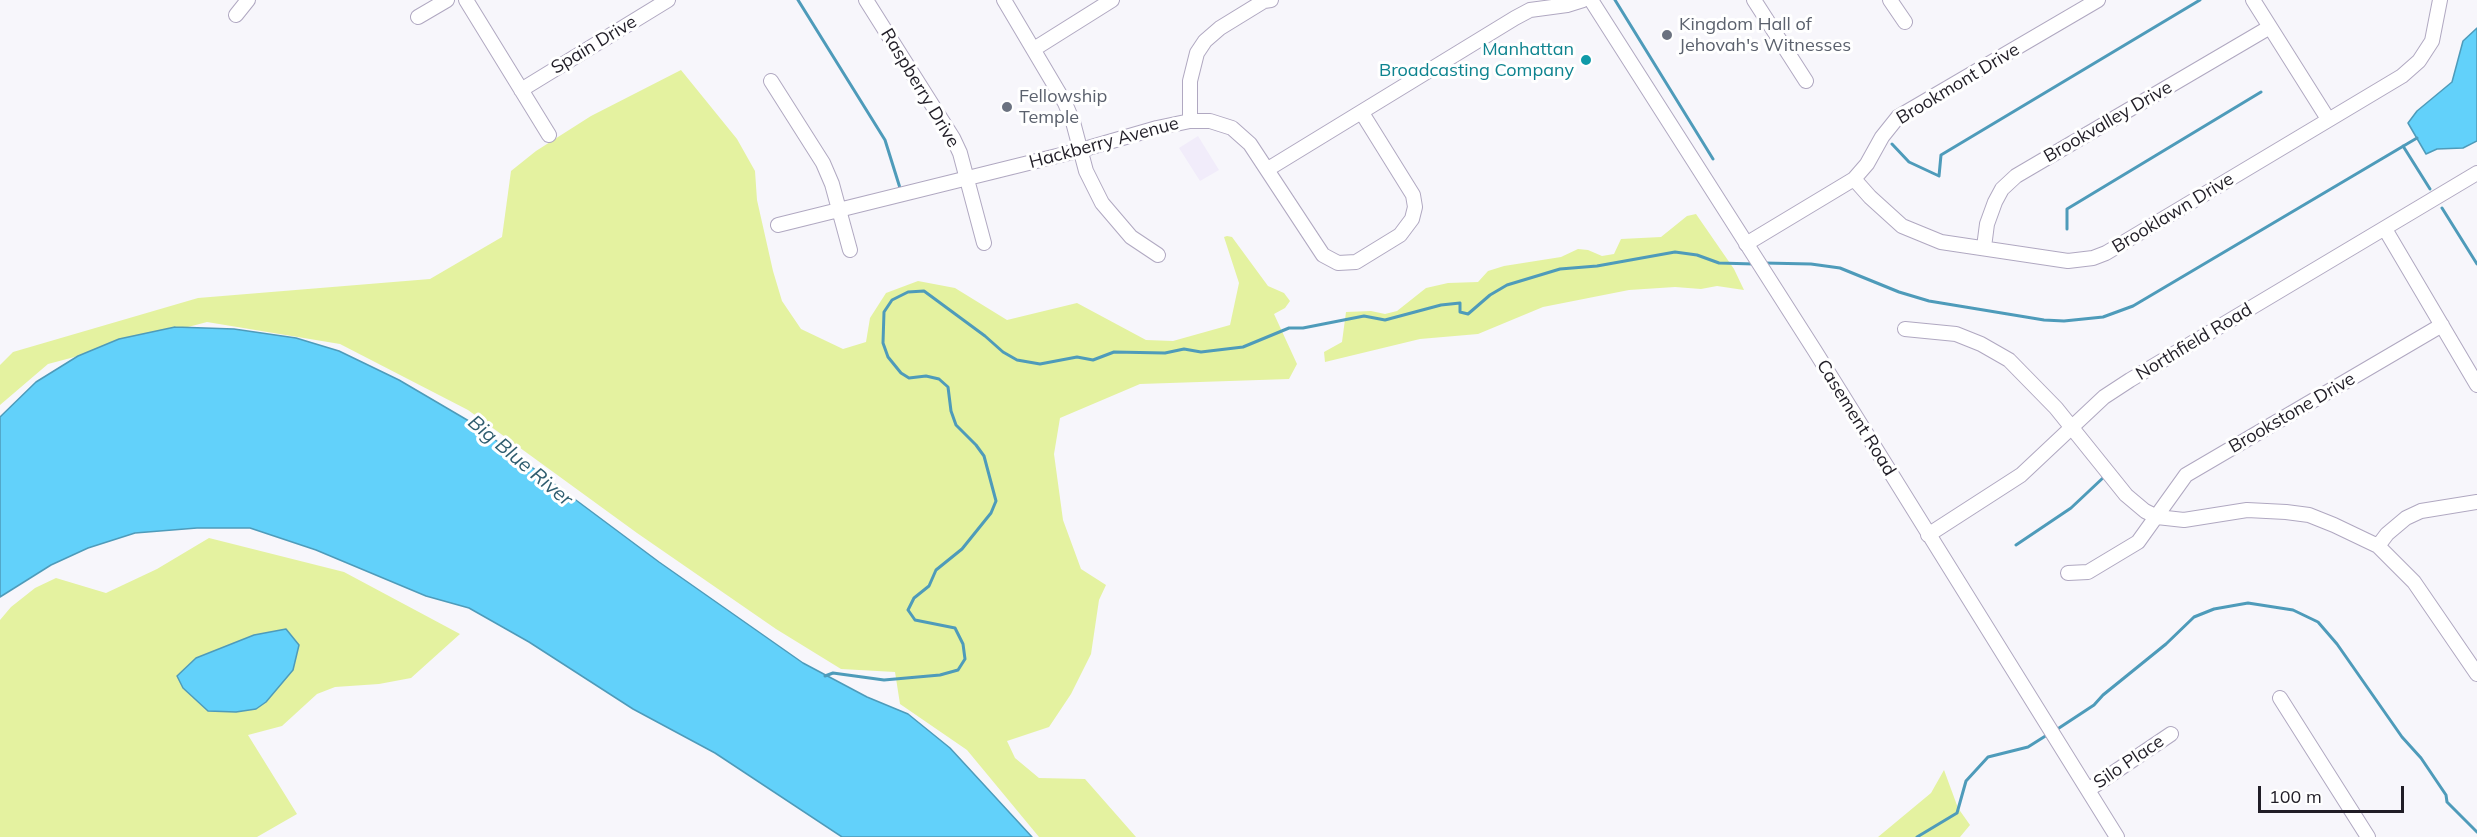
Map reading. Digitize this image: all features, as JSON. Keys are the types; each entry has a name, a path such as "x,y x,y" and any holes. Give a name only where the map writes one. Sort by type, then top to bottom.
{"street":[{"path":"236,15 248,0"},
{"path":"418,17 447,0"},
{"path":"466,0 549,135"},
{"name":"Spain Drive","path":"521,90 668,0"},
{"name":"Raspberry Drive","path":"867,0 953,138 967,178 984,243"},
{"path":"1004,0 1065,103 1086,171 1102,203 1131,237 1158,255"},
{"path":"1034,49 1112,0"},
{"path":"1190,121 1190,81 1197,53 1205,41 1220,28 1264,1 1271,0"},
{"path":"1268,170 1515,18 1530,10 1567,5 1583,0"},
{"name":"Casement Road","path":"1591,0 2117,837"},
{"path":"1754,0 1806,81"},
{"path":"1890,0 1905,22"},
{"name":"Brookmont Drive","path":"1749,249 1854,179 1867,164 1882,137 1898,117 2098,0"},
{"path":"2253,0 2328,119"},
{"name":"Brooklawn Drive","path":"1854,179 1902,226 1941,242 2068,261 2093,258 2115,248 2402,76 2419,61 2435,31 2440,0"},
{"name":"Brookvalley Drive","path":"1984,247 1987,224 1995,202 2002,189 2016,176 2270,27"},
{"path":"771,81 823,163 850,250"},
{"name":"Hackberry Avenue","path":"778,225 1190,121 1221,123 1232,128 1250,144 1323,255 1338,263 1356,262 1400,235 1412,219 1415,207 1413,195 1362,113"},
{"name":"Northfield Road","path":"1928,535 2038,462 2104,397 2477,173"},
{"path":"2385,229 2477,385"},
{"name":"Brookstone Drive","path":"2068,573 2088,572 2138,542 2186,475 2442,325"},
{"path":"1905,329 1956,334 1996,351 2022,371 2126,495 2145,511 2157,517 2184,520 2247,510 2309,515 2378,546 2414,582 2477,674"},
{"path":"2378,546 2395,526 2413,515 2477,502"},
{"path":"2280,698 2368,837"},
{"name":"Silo Place","path":"2088,790 2171,734"}],"shaded area":[{"path":"1198,136 1219,170 1200,181 1179,148"}],"green space":[{"path":"681,70 737,139 755,171 757,200 782,301 801,329 843,349 866,342 870,318 886,293 918,281 955,288 1007,320 1077,303 1146,340 1173,341 1230,325 1239,283 1224,237 1227,236 1232,237 1268,286 1284,293 1290,301 1285,308 1274,314 1297,364 1289,379 1140,384 1060,418 1054,454 1063,520 1081,569 1106,585 1099,600 1091,654 1071,694 1049,727 1007,741 1015,758 1039,778 1085,779 1136,837 1039,837 967,750 900,704 895,672 841,669 776,629 637,533 468,410 340,344 207,322 48,364 0,405 0,365 13,352 198,298 430,279 502,237 511,171 536,151 591,116"},
{"path":"1696,214 1734,269 1744,290 1717,286 1701,289 1675,287 1629,290 1543,307 1478,334 1420,339 1325,362 1324,352 1342,342 1346,312 1371,311 1385,314 1397,311 1426,288 1448,283 1478,282 1488,271 1504,266 1561,257 1578,249 1588,250 1602,256 1614,254 1621,239 1661,237 1687,216"},
{"path":"209,538 344,572 460,634 411,678 379,684 335,687 317,694 282,726 248,735 297,814 257,837 0,837 0,620 11,607 35,588 56,578 106,593 157,569"},
{"path":"1944,770 1958,808 1970,825 1960,837 1878,837 1931,793"}],"water":[{"path":"2477,28 2477,141 2463,148 2437,149 2426,154 2408,123 2417,111 2452,82 2463,41"},
{"name":"Big Blue River","path":"175,327 234,329 296,338 339,351 399,380 474,424 659,562 803,663 867,697 908,714 950,748 1032,837 842,837 715,753 633,709 529,642 469,608 426,596 316,550 250,528 197,528 135,533 88,548 51,565 0,597 0,417 36,382 78,356 119,339"},
{"path":"286,629 299,645 293,670 266,702 256,709 236,712 208,711 183,688 177,676 196,658 254,635"}],"waterway":[{"path":"798,0 885,140 900,188"},
{"path":"1615,0 1713,159"},
{"path":"1892,144 1909,162 1939,176 1941,155 2200,0"},
{"path":"2067,229 2067,209 2261,92"},
{"path":"1764,263 1811,264 1840,268 1899,292 1929,301 2044,320 2064,321 2103,317 2133,306 2417,138"},
{"path":"2403,146 2430,189"},
{"path":"2442,208 2477,264"},
{"path":"825,676 833,673 884,680 940,675 958,670 965,659 963,644 955,628 915,620 908,610 914,598 929,586 936,570 962,549 991,513 996,501 984,456 956,425 951,411 948,387 939,379 926,376 909,378 901,373 888,357 883,343 884,312 892,300 908,292 924,291 1003,352 1017,360 1040,364 1077,357 1093,360 1114,352 1165,353 1184,349 1201,352 1243,347 1289,328 1303,328 1364,316 1385,320 1441,305 1460,303 1460,312 1468,314 1490,295 1507,285 1560,269 1597,266 1675,252 1697,255 1719,263 1754,264"},
{"path":"2016,545 2071,508 2105,476"},
{"path":"2056,730 2094,705 2194,617 2214,609 2248,603 2293,610 2318,622 2337,644 2402,737 2421,758 2446,795 2447,802 2477,832"},
{"path":"1917,837 1957,813 1966,781 1988,757 2028,747 2047,735"}],"place":[{"name":"Kingdom Hall of Jehovah's Witnesses","path":"1667,35"},
{"name":"Manhattan Broadcasting Company","path":"1586,60"},
{"name":"Fellowship Temple","path":"1007,107"}]}
